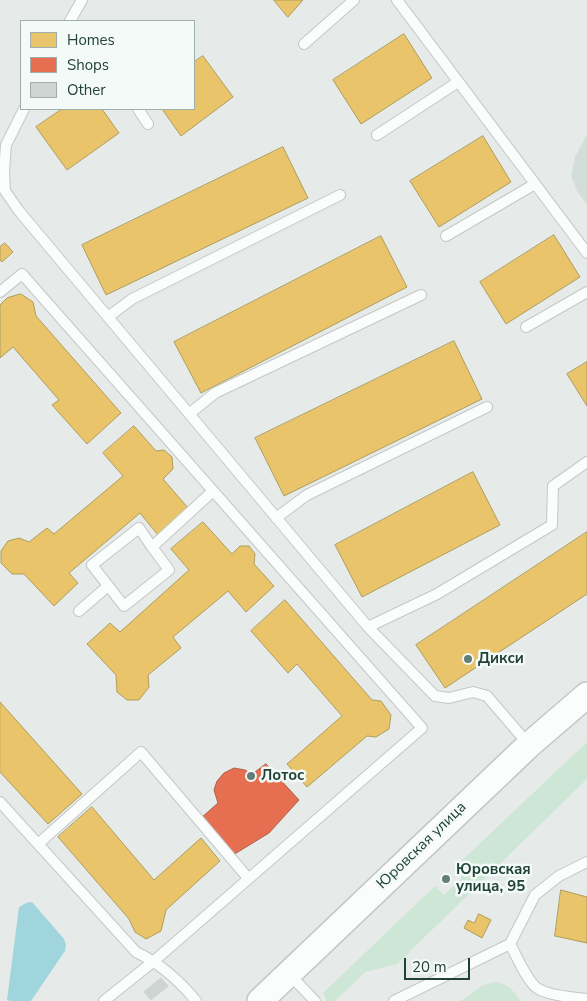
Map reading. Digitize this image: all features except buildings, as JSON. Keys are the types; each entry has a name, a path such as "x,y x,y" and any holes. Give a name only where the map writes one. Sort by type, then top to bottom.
{"street":[{"name":"Юровская улица","path":"260,1001 529,745 587,695"}],"lane":[{"path":"74,19 82,0"},
{"path":"304,44 354,0"},
{"path":"397,0 587,253"},
{"path":"377,135 458,82"},
{"path":"23,110 6,144 4,172 6,191 18,211 368,627 435,696 449,698 473,692 486,696 529,745"},
{"path":"139,110 148,124"},
{"path":"446,236 535,184"},
{"path":"108,317 132,299 340,195"},
{"path":"0,292 22,274 422,728 154,961 104,1001"},
{"path":"526,327 587,292"},
{"path":"189,414 215,393 422,295"},
{"path":"276,518 307,495 487,407"},
{"path":"368,627 437,594 552,525 553,486 587,462"},
{"path":"152,547 214,491"},
{"path":"139,528 152,547 169,570 124,606 92,565 139,528"},
{"path":"79,611 108,586"},
{"path":"38,844 141,752 248,878"},
{"path":"0,802 136,952 154,961 179,981 196,1001"},
{"path":"395,1001 510,944 535,894 560,876 587,862"},
{"path":"510,944 524,970 537,988 566,997 587,999"},
{"path":"289,973 315,1001"}],"shaded area":[{"path":"587,134 587,205 577,191 571,176 575,157"}],"green space":[{"path":"587,742 587,779 397,964 365,972 335,1001 327,1001 323,993 435,886 444,895 462,878 453,869"},
{"path":"495,982 510,988 520,1001 461,1001 483,985"}],"water":[{"path":"32,902 64,939 65,951 31,1001 10,1001 7,1000 19,907"}],"place":[{"name":"Дикси","path":"468,659"},
{"name":"Лотос","path":"251,776"},
{"name":"Юровская улица, 95","path":"446,879"}]}
